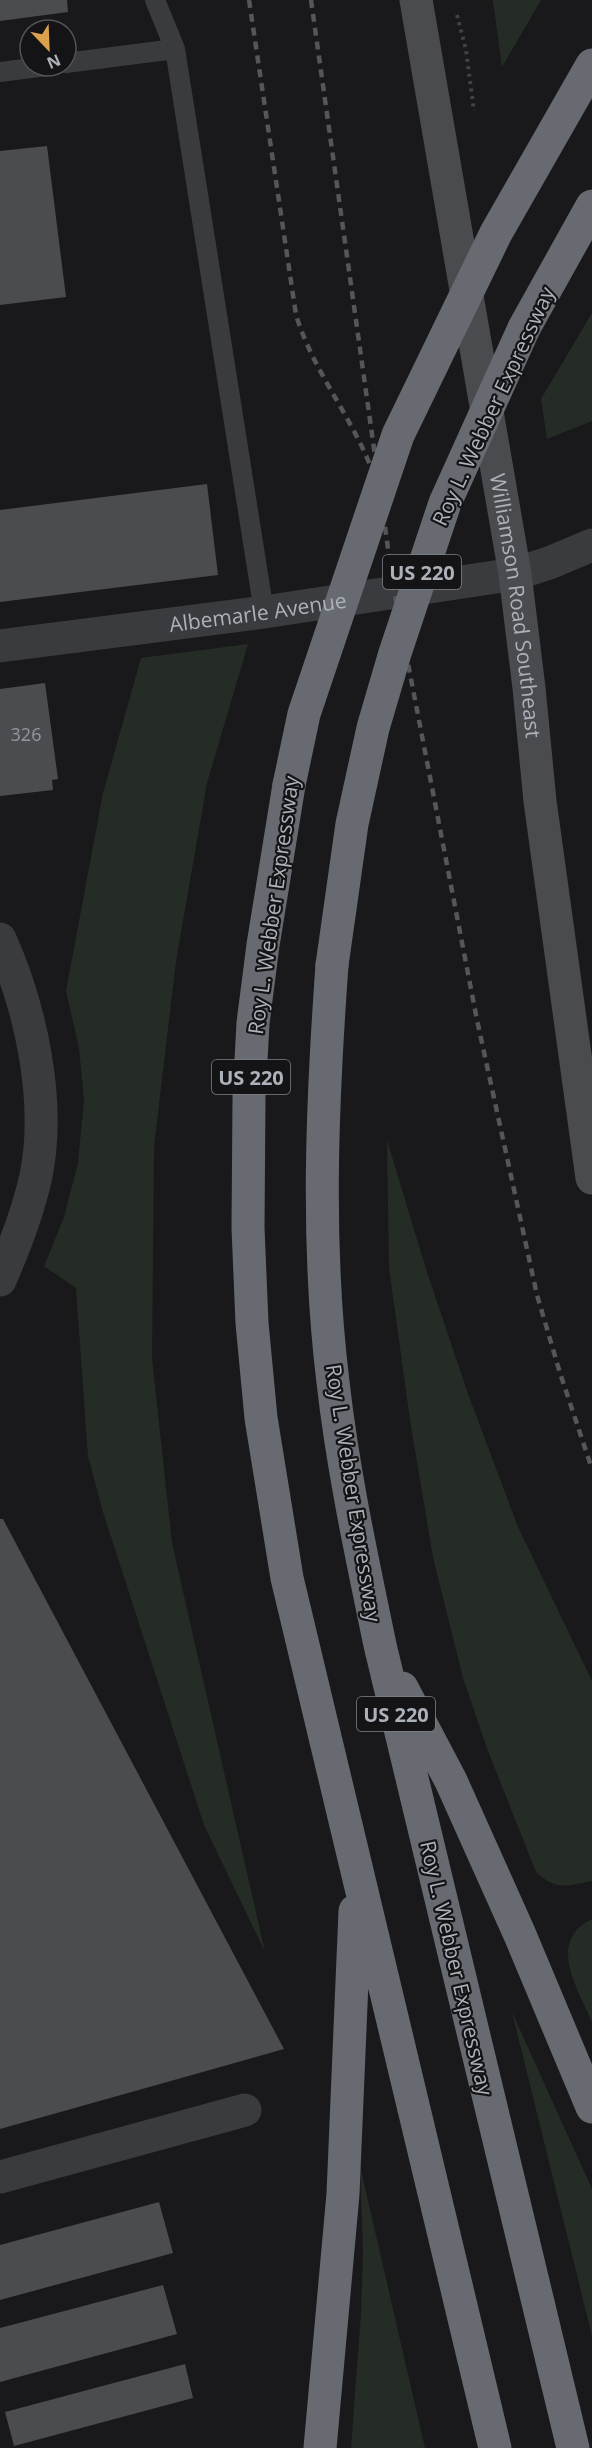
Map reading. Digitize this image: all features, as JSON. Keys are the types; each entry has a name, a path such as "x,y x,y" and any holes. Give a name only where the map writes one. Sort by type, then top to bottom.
{"highway":[{"name":"Roy L. Webber Expressway","path":"357,1870 287,1578 261,1418 252,1323 248,1228 249,1097 254,1023 274,866 304,714 398,435 496,233 592,65"},
{"name":"Roy L. Webber Expressway","path":"573,2448 380,1646 353,1514 332,1382 323,1249 322,1165 324,1077 332,966 352,825 373,728 395,653 445,503 524,328 592,206"},
{"path":"380,1646 451,1781 520,1935 592,2107"},
{"path":"320,2448 343,2194 357,1870"},
{"name":"US 220","path":"357,1870 495,2448"}],"street":[{"name":"Williamson Road Southeast","path":"416,0 515,574 540,801 592,1178"},
{"name":"Albemarle Avenue","path":"0,646 264,612 515,574 592,545"},
{"path":"0,939 26,1015 39,1081 41,1119 36,1175 31,1196 22,1228 0,1280"},
{"path":"0,2177 246,2110"}],"lane":[{"path":"155,0 175,49 264,612"},
{"path":"78,61 175,49"},
{"path":"0,72 18,70"}],"shaded area":[{"path":"541,0 502,67 493,1"},
{"path":"592,313 592,421 547,439 541,399"},
{"path":"248,644 207,783 176,961 154,1147 152,1358 172,1543 265,1952 204,1825 103,1512 88,1456 76,1288 44,1266 64,1217 78,1163 84,1100 79,1048 66,991 103,793 141,658"},
{"path":"387,1140 426,1269 468,1394 518,1527 592,1681 592,1881 562,1886 550,1882 536,1872 488,1751 463,1678 433,1557 410,1420 389,1268"},
{"path":"592,1919 592,2022 574,1981 568,1953 571,1940 578,1928"},
{"path":"512,2012 592,2189 592,2336"},
{"path":"360,2166 425,2448 351,2448 361,2314 363,2250"}],"building":[{"path":"0,0 67,0 68,12 0,21"},
{"path":"47,146 66,297 0,305 0,151"},
{"path":"207,484 218,575 0,602 0,510"},
{"path":"45,683 58,779 52,780 53,790 0,796 0,689"},
{"path":"0,1519 3,1519 284,2049 0,2129"},
{"path":"159,2202 173,2253 0,2300 0,2245"},
{"path":"163,2285 177,2334 0,2382 0,2328"},
{"path":"185,2364 193,2398 14,2446 5,2412"}],"railway":[{"path":"249,0 296,315 322,375 354,431 372,470"},
{"path":"311,0 394,591 477,1020 537,1295 592,1469"}]}
